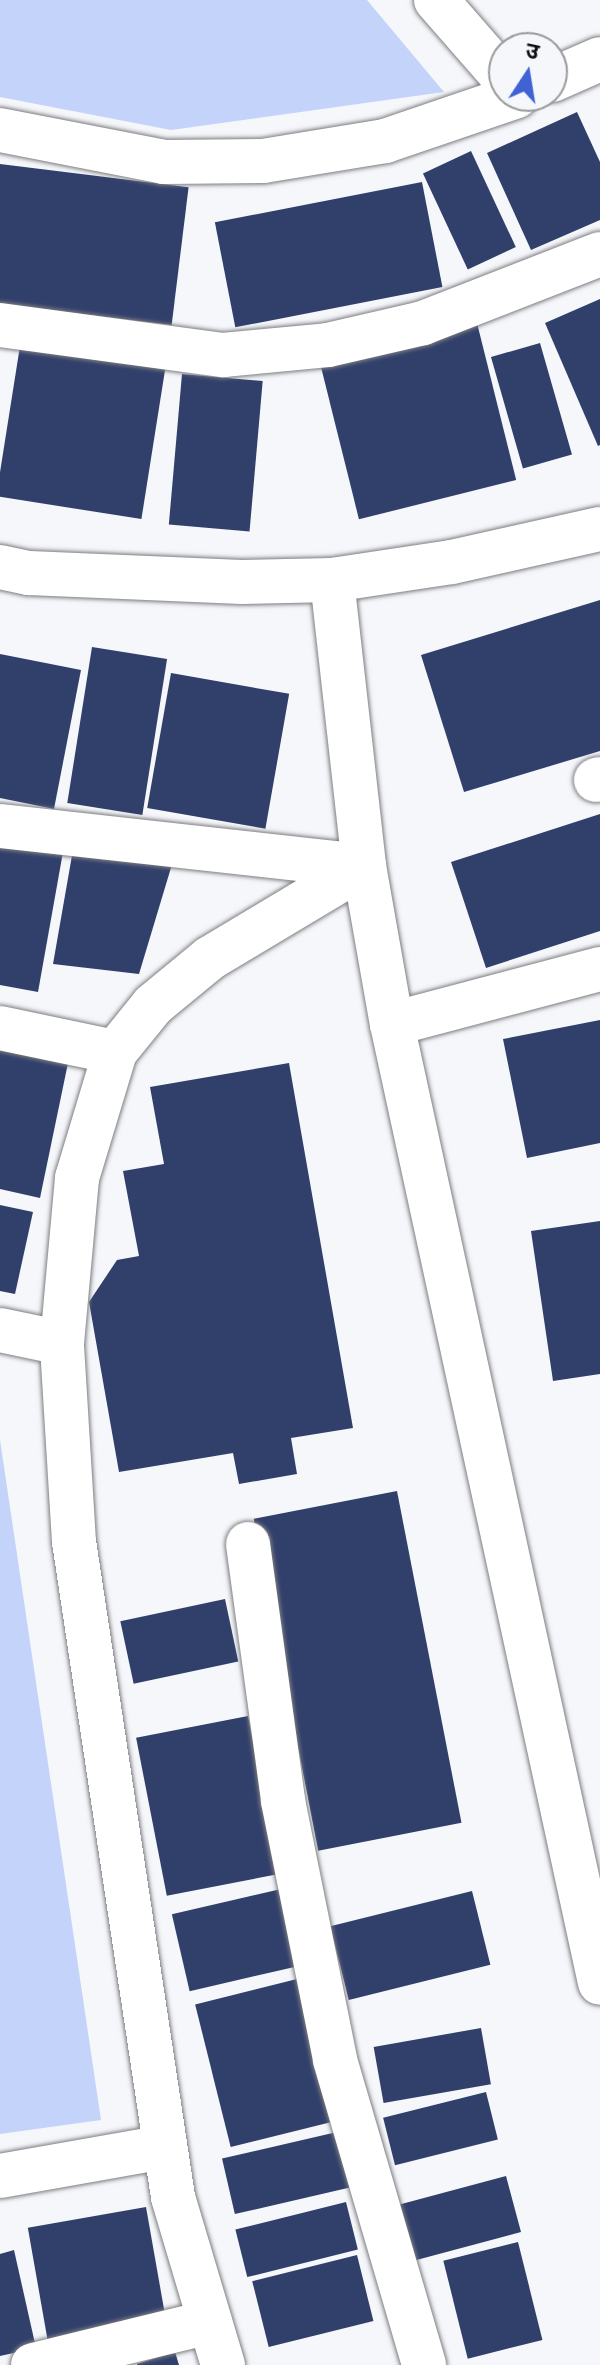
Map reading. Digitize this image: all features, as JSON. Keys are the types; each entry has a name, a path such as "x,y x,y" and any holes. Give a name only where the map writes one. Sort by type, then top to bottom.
{"street":[{"path":"436,0 488,60"},
{"path":"568,73 600,59"},
{"path":"0,130 164,162 263,161 385,141 488,106"},
{"path":"0,325 223,355 328,345 423,323 600,254"},
{"path":"0,567 29,573 242,582 332,580 452,562 600,529"},
{"path":"332,580 364,866 392,1024 600,1983"},
{"path":"0,826 364,866"},
{"path":"223,2365 173,2197 74,1542 62,1343 77,1178 115,1052 153,1005 210,958 364,866"},
{"path":"392,1024 600,969"},
{"path":"0,1028 115,1052"},
{"path":"0,1330 62,1343"},
{"path":"248,1544 283,1801 335,2060 424,2365"},
{"path":"0,2176 164,2147"},
{"path":"33,2365 210,2322"}],"shaded area":[{"path":"0,0 367,0 444,92 171,130 0,97"},
{"path":"0,1440 101,2120 0,2134"}],"building":[{"path":"577,112 600,162 600,220 531,250 487,153"},
{"path":"471,151 516,247 468,269 423,173"},
{"path":"0,164 189,187 172,325 0,304"},
{"path":"422,182 442,287 235,327 215,222"},
{"path":"600,299 600,445 598,446 545,323"},
{"path":"476,319 516,480 359,519 319,358"},
{"path":"540,343 572,455 523,469 491,357"},
{"path":"20,346 165,369 141,519 0,497 0,472"},
{"path":"182,374 263,381 250,531 169,524"},
{"path":"600,600 600,751 464,792 421,655"},
{"path":"92,647 167,659 142,815 67,803"},
{"path":"0,654 81,670 54,809 0,798"},
{"path":"171,673 289,694 265,829 147,808"},
{"path":"600,814 600,931 486,968 451,862"},
{"path":"0,840 63,852 38,992 0,985"},
{"path":"74,844 173,861 139,974 53,964"},
{"path":"600,1020 600,1143 527,1158 503,1039"},
{"path":"0,1050 68,1063 40,1198 0,1189"},
{"path":"289,1063 353,1428 291,1438 297,1474 239,1484 233,1453 119,1472 89,1302 117,1260 139,1256 123,1171 164,1164 150,1087"},
{"path":"0,1205 33,1212 15,1294 0,1291"},
{"path":"600,1221 600,1374 553,1381 531,1231"},
{"path":"397,1491 461,1823 318,1851 254,1519"},
{"path":"225,1599 238,1662 134,1684 120,1621"},
{"path":"248,1716 279,1874 167,1896 136,1738"},
{"path":"281,1889 299,1966 190,1991 172,1914"},
{"path":"472,1891 490,1965 349,2000 330,1926"},
{"path":"297,1979 333,2122 231,2147 195,2004"},
{"path":"481,2028 491,2084 384,2103 374,2047"},
{"path":"486,2092 498,2140 395,2165 383,2118"},
{"path":"337,2132 350,2188 235,2214 222,2159"},
{"path":"506,2176 521,2232 411,2262 396,2206"},
{"path":"346,2202 358,2250 247,2277 235,2230"},
{"path":"146,2207 168,2331 50,2352 28,2228"},
{"path":"518,2242 542,2340 468,2359 443,2261"},
{"path":"14,2250 36,2348 0,2356 0,2254"},
{"path":"357,2255 373,2321 269,2347 252,2281"},
{"path":"175,2352 179,2365 137,2365 137,2364"}]}
